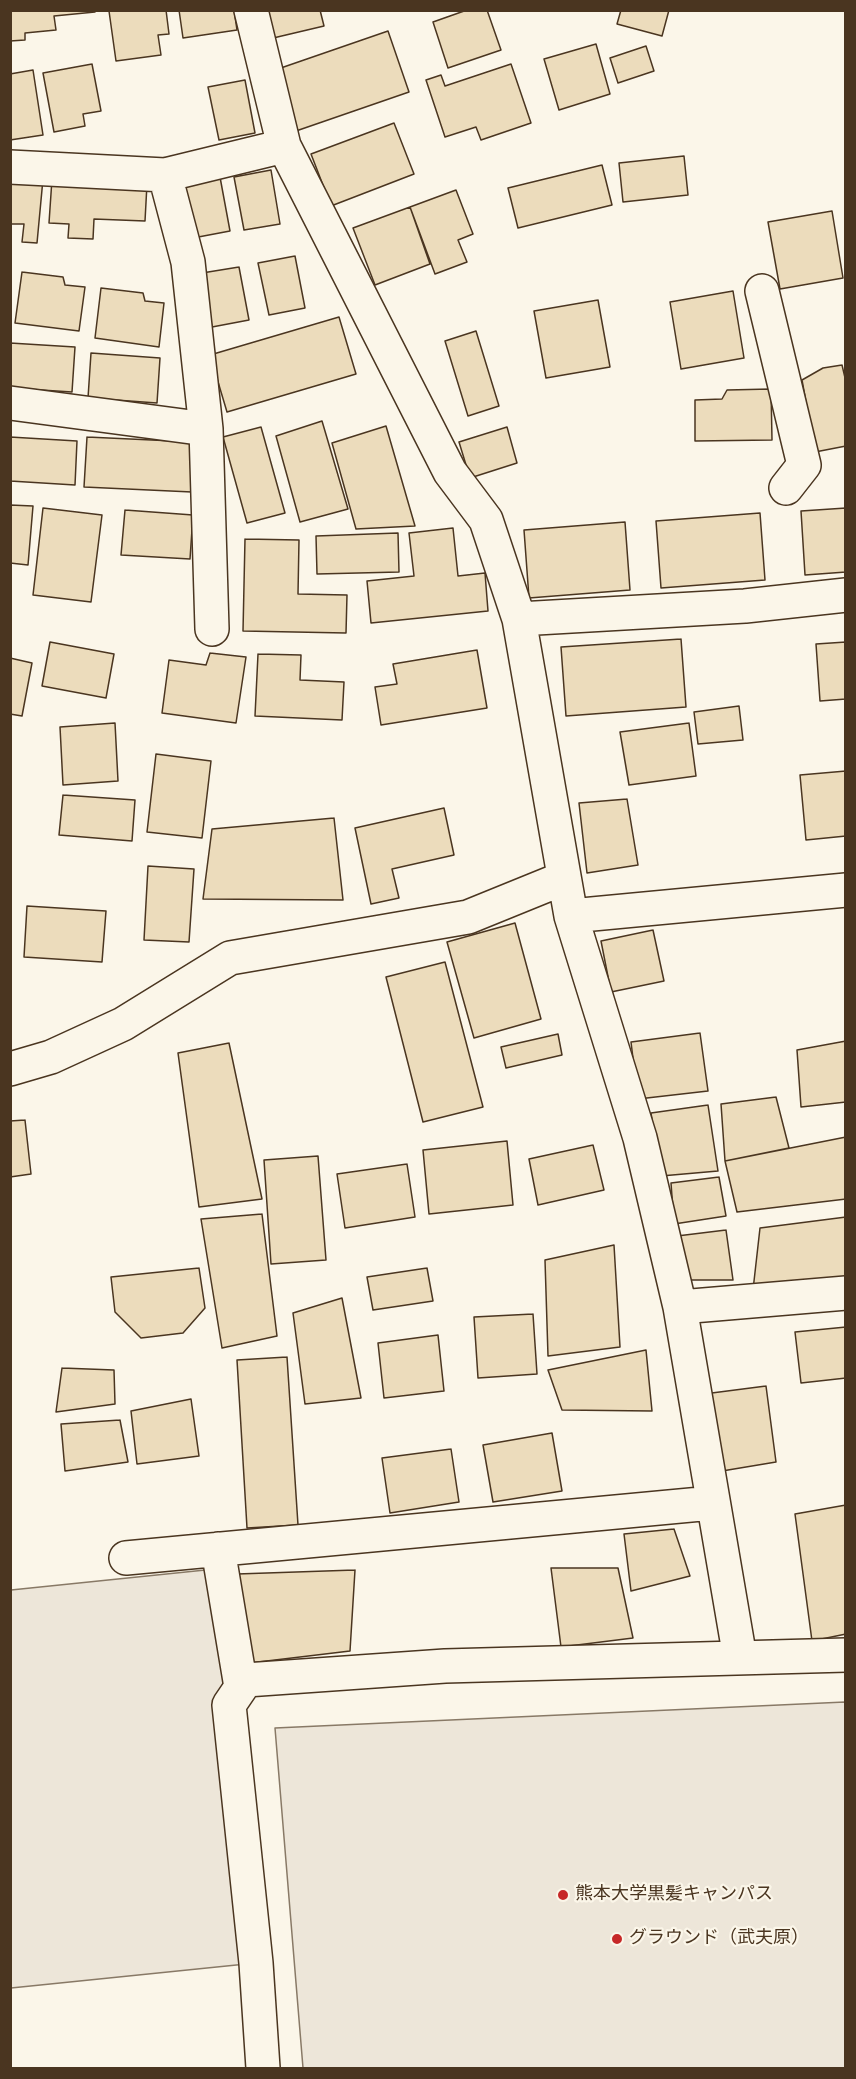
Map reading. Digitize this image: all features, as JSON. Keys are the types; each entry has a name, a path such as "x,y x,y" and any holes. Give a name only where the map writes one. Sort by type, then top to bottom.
{"street":[{"path":"251,10 284,146 450,472 486,520 519,619 571,916 640,1138 680,1307 740,1658"},
{"path":"10,167 165,174 284,146"},
{"path":"165,174 188,262 206,429 212,629"},
{"path":"762,291 804,465 786,488"},
{"path":"10,404 206,429"},
{"path":"519,619 746,606 846,595"},
{"path":"10,1069 51,1057 123,1024 230,958 468,917 564,878"},
{"path":"571,916 846,890"},
{"path":"680,1307 846,1293"},
{"path":"126,1558 712,1503"},
{"path":"218,1549 241,1687"},
{"path":"263,2068 256,1963 230,1705 246,1680 445,1666 846,1655"}],"shaded area":[{"path":"215,1569 256,1963 11,1988 11,1590"},
{"name":"グラウンド（武夫原）","path":"845,1702 845,2068 303,2068 275,1728"}],"building":[{"path":"10,10 95,10 95,12 54,16 56,30 25,33 25,40 10,41"},
{"path":"166,10 169,34 158,35 161,55 116,61 109,11"},
{"path":"179,10 234,10 237,30 183,38"},
{"path":"262,10 320,10 324,26 269,39"},
{"path":"467,10 487,10 501,50 448,68 433,22"},
{"path":"621,10 669,10 662,36 617,24"},
{"path":"388,31 409,92 296,131 275,70"},
{"path":"596,44 610,94 559,110 544,59"},
{"path":"646,46 654,71 618,83 610,58"},
{"path":"92,64 101,111 83,114 85,126 54,132 43,73"},
{"path":"511,64 531,123 481,140 476,127 445,137 426,80 441,75 445,86"},
{"path":"33,70 43,135 10,140 10,74"},
{"path":"245,80 255,133 219,140 208,87"},
{"path":"394,123 414,174 331,206 311,154"},
{"path":"684,156 688,195 623,202 619,163"},
{"path":"602,165 612,205 518,228 508,188"},
{"path":"271,170 280,224 244,230 234,177"},
{"path":"10,176 43,179 37,243 22,242 24,224 10,224"},
{"path":"220,177 230,231 193,238 183,184"},
{"path":"52,179 147,184 145,221 94,219 93,239 68,238 69,224 49,223"},
{"path":"456,190 473,234 458,240 467,262 435,274 410,207"},
{"path":"410,207 430,264 375,285 353,228"},
{"path":"832,211 843,278 780,289 768,222"},
{"path":"295,256 305,308 269,315 258,263"},
{"path":"239,267 249,320 212,327 202,273"},
{"path":"22,272 63,277 65,285 85,287 79,331 15,323"},
{"path":"101,288 143,293 145,301 164,303 159,347 95,338"},
{"path":"733,291 744,358 681,369 670,302"},
{"path":"598,300 610,367 546,378 534,311"},
{"path":"339,317 356,374 227,412 210,355"},
{"path":"476,331 499,406 468,416 445,341"},
{"path":"10,343 75,347 72,392 10,388"},
{"path":"91,353 160,358 157,403 88,398"},
{"path":"842,365 846,382 846,446 815,452 802,380 823,368"},
{"path":"771,389 772,440 695,441 695,400 722,399 727,390"},
{"path":"322,421 348,509 300,522 276,436"},
{"path":"386,426 415,526 356,529 332,443"},
{"path":"261,427 285,513 247,523 223,437"},
{"path":"507,427 517,463 470,478 459,442"},
{"path":"10,437 77,441 75,485 10,481"},
{"path":"87,437 195,442 192,492 84,487"},
{"path":"10,505 33,506 28,565 10,563"},
{"path":"43,508 102,515 91,602 33,595"},
{"path":"846,508 846,572 805,575 801,511"},
{"path":"125,510 193,515 190,559 121,555"},
{"path":"760,513 765,580 661,588 656,521"},
{"path":"625,522 630,590 529,598 524,530"},
{"path":"453,528 458,576 485,573 488,611 371,623 367,581 414,576 409,533"},
{"path":"398,533 399,572 317,574 316,536"},
{"path":"245,539 299,540 298,594 347,595 346,633 243,631"},
{"path":"681,639 686,707 566,716 561,647"},
{"path":"50,642 114,654 106,698 42,686"},
{"path":"846,642 846,699 820,701 816,644"},
{"path":"477,650 487,708 381,725 375,687 397,684 393,664"},
{"path":"210,653 246,657 236,723 162,713 169,660 206,665"},
{"path":"258,654 301,655 300,680 344,682 342,720 255,716"},
{"path":"10,658 32,663 22,716 10,714"},
{"path":"739,706 743,740 698,744 694,712"},
{"path":"115,723 118,781 63,785 60,727"},
{"path":"689,723 696,776 629,785 620,732"},
{"path":"156,754 211,761 202,838 147,832"},
{"path":"846,771 846,836 806,840 800,775"},
{"path":"63,795 135,800 132,841 59,835"},
{"path":"627,799 638,865 587,873 579,803"},
{"path":"444,808 454,855 392,869 399,898 371,904 355,828"},
{"path":"334,818 343,900 203,899 212,829"},
{"path":"148,866 194,869 189,942 144,940"},
{"path":"27,906 106,911 102,962 24,957"},
{"path":"515,923 541,1019 474,1038 447,942"},
{"path":"653,930 664,981 611,992 601,941"},
{"path":"445,962 483,1107 423,1122 386,977"},
{"path":"700,1033 708,1091 638,1099 631,1042"},
{"path":"558,1034 562,1055 506,1068 501,1047"},
{"path":"846,1041 846,1102 801,1107 797,1050"},
{"path":"229,1043 262,1199 199,1207 178,1053"},
{"path":"776,1097 789,1148 725,1161 721,1104"},
{"path":"708,1105 718,1171 661,1176 651,1113"},
{"path":"25,1120 31,1174 10,1177 10,1121"},
{"path":"846,1137 846,1199 737,1212 725,1161"},
{"path":"507,1141 513,1205 429,1214 423,1150"},
{"path":"593,1145 604,1190 538,1205 529,1159"},
{"path":"318,1156 326,1260 271,1264 264,1160"},
{"path":"407,1164 415,1217 345,1228 337,1174"},
{"path":"719,1177 726,1216 674,1224 671,1183"},
{"path":"262,1214 277,1336 222,1348 201,1219"},
{"path":"846,1217 846,1280 753,1290 760,1228"},
{"path":"726,1230 733,1280 685,1280 677,1236"},
{"path":"614,1245 620,1347 548,1356 545,1260"},
{"path":"199,1268 205,1308 183,1333 141,1338 115,1312 111,1277"},
{"path":"427,1268 433,1301 373,1310 367,1277"},
{"path":"342,1298 361,1398 305,1404 293,1313"},
{"path":"533,1314 537,1374 478,1378 474,1317"},
{"path":"846,1327 846,1378 801,1383 795,1332"},
{"path":"438,1335 444,1391 384,1398 378,1343"},
{"path":"646,1350 652,1411 562,1410 548,1370"},
{"path":"287,1357 298,1525 247,1528 237,1360"},
{"path":"62,1368 114,1370 115,1404 56,1412"},
{"path":"766,1386 776,1462 716,1472 704,1394"},
{"path":"191,1399 199,1456 137,1464 131,1411"},
{"path":"120,1420 128,1462 65,1471 61,1424"},
{"path":"552,1433 562,1491 493,1502 483,1445"},
{"path":"451,1449 459,1502 390,1513 382,1458"},
{"path":"846,1505 846,1634 812,1641 795,1514"},
{"path":"674,1529 690,1576 631,1591 624,1534"},
{"path":"551,1568 618,1568 633,1638 561,1647"},
{"path":"355,1570 350,1651 250,1663 237,1574"}],"place":[{"name":"熊本大学黒髪キャンパス","path":"563,1895"},
{"name":"グラウンド（武夫原）","path":"617,1939"}]}
